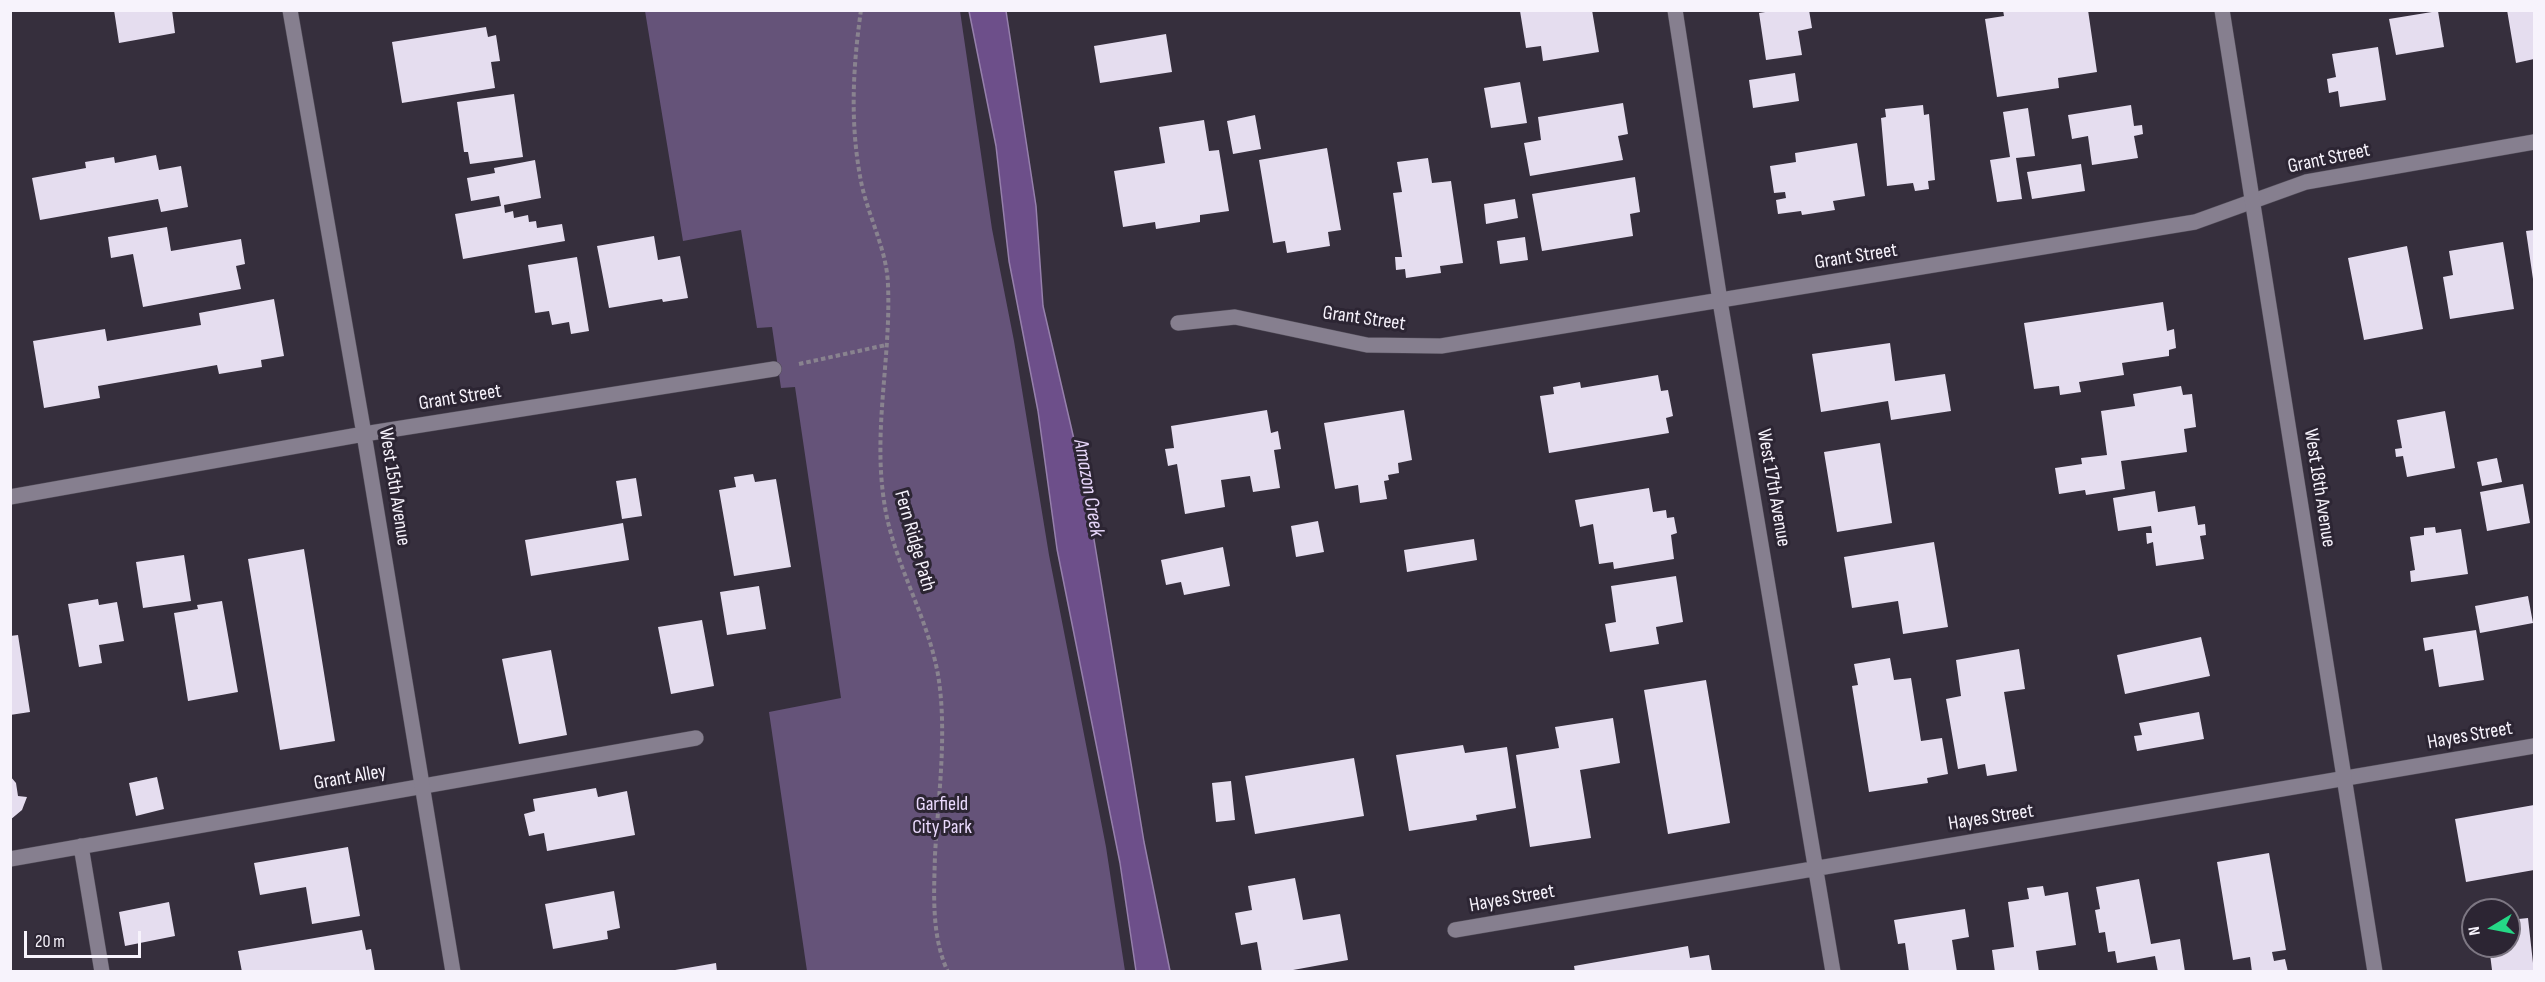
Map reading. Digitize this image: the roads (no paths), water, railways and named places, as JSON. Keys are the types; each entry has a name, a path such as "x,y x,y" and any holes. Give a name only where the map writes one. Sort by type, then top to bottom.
{"street":[{"name":"West 15th Avenue","path":"290,10 364,434 453,972"},
{"name":"West 17th Avenue","path":"1675,10 1720,301 1833,972"},
{"name":"West 18th Avenue","path":"2222,10 2375,972"},
{"name":"Grant Street","path":"1178,324 1235,317 1367,345 1441,346 2195,222 2306,182 2535,142"},
{"name":"Grant Street","path":"10,497 364,434 774,369"},
{"name":"Grant Alley","path":"10,859 696,738"},
{"name":"Hayes Street","path":"1455,930 2535,746"},
{"path":"81,846 102,972"}],"water label":[{"name":"Amazon Creek","path":"1088,488"}],"park label":[{"name":"Garfield City Park","path":"942,816"}]}
